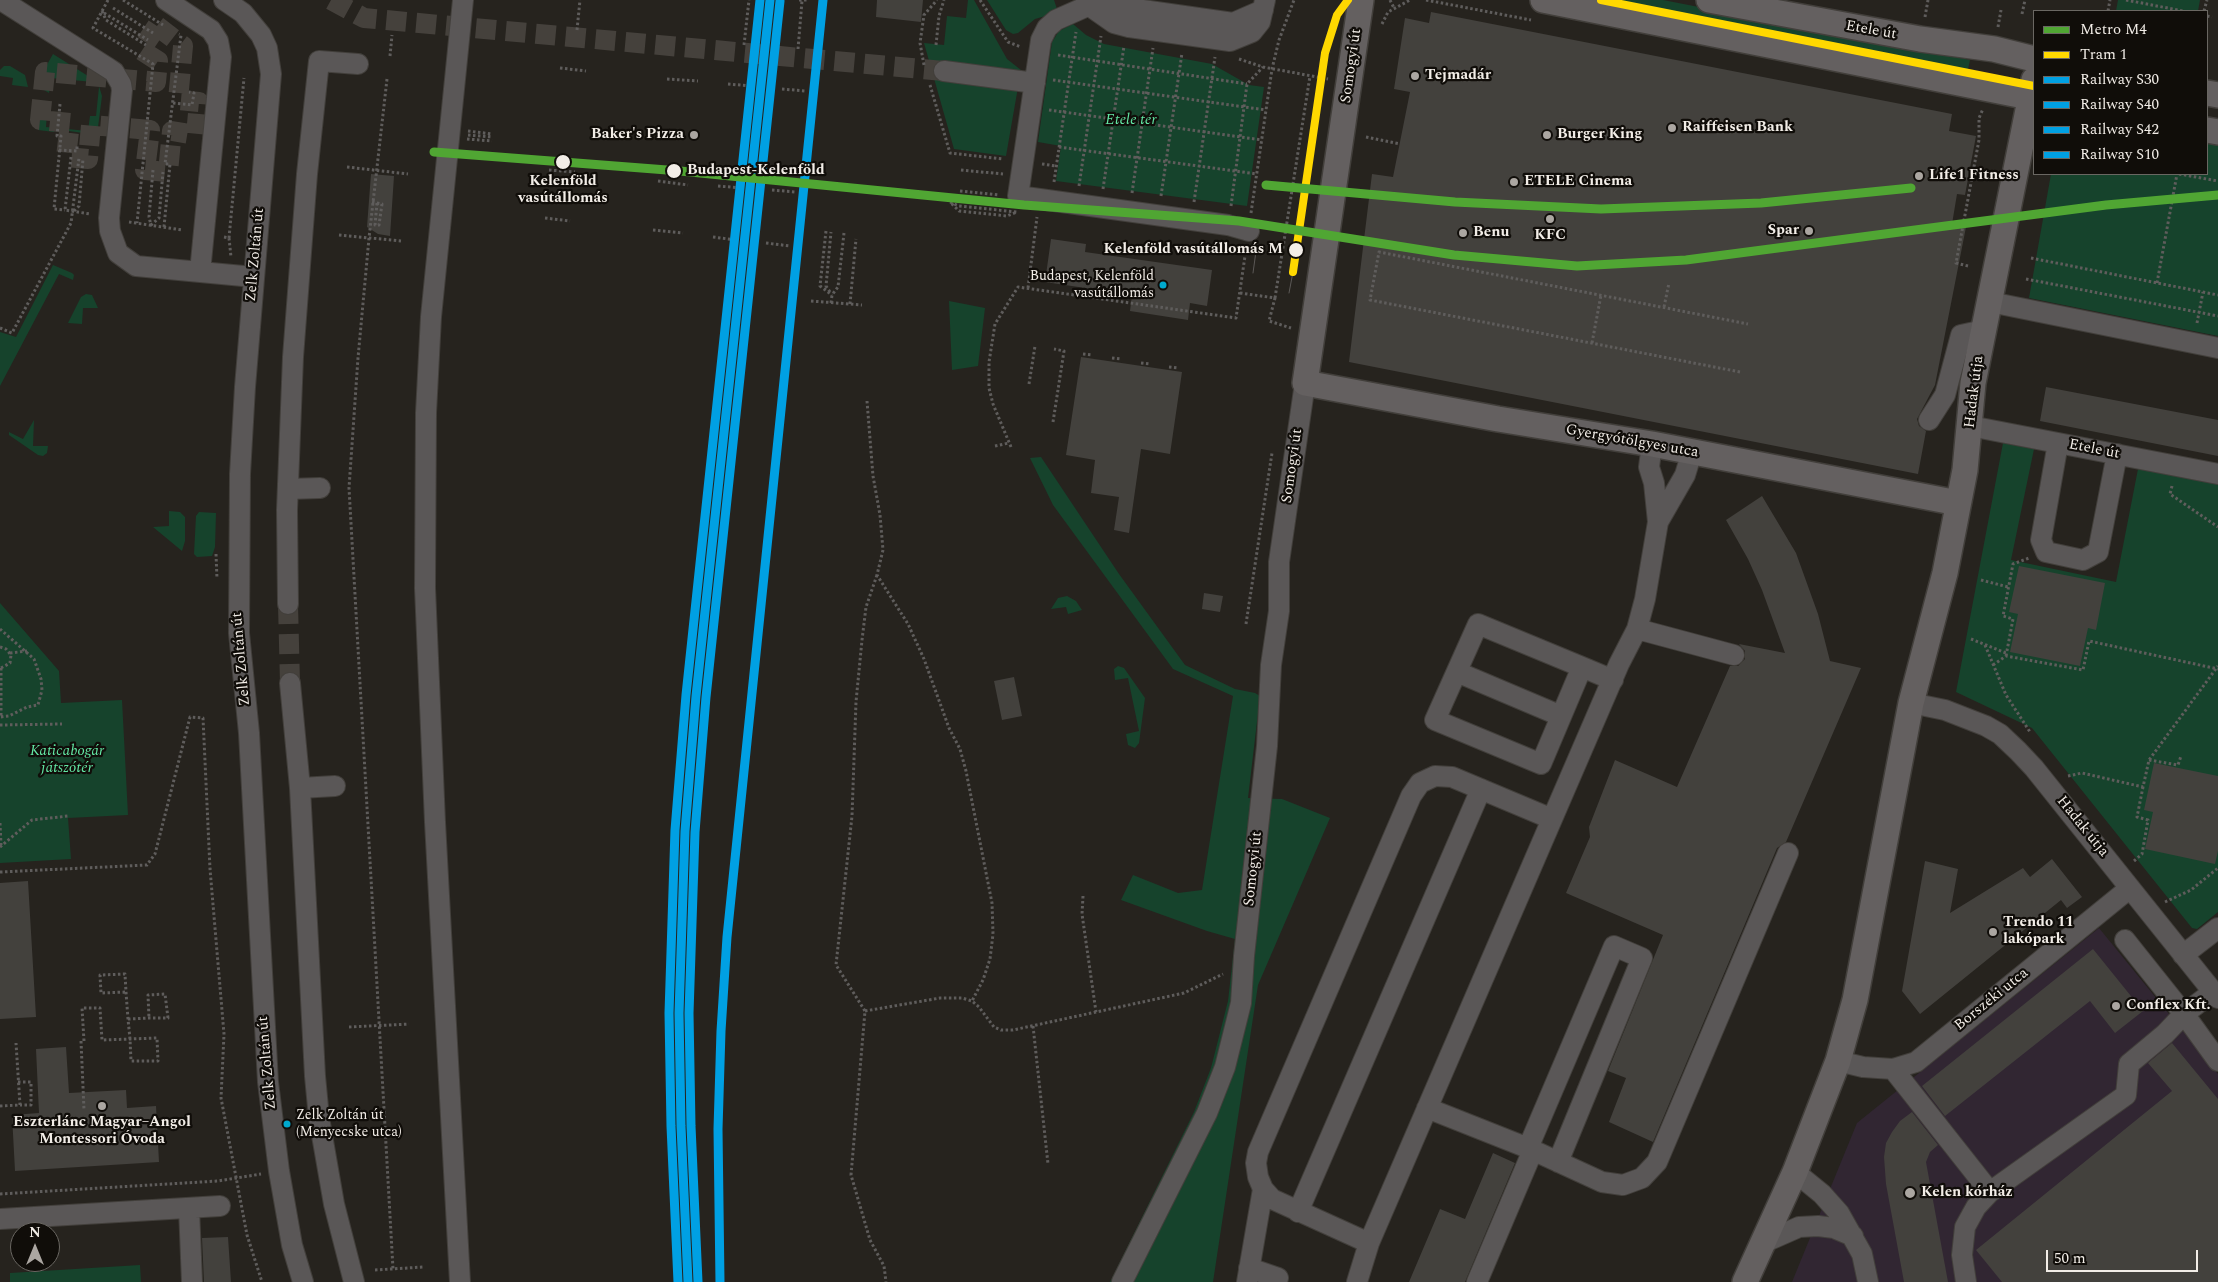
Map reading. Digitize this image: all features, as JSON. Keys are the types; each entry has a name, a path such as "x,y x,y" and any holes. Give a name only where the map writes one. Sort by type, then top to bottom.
{"main road":[{"path":"1543,0 2033,92"},
{"name":"Etele út","path":"1709,0 1920,40 1994,49 2033,59"},
{"path":"1367,16 1382,4"},
{"name":"Somogyi út","path":"1305,383 1350,83 1367,16"},
{"name":"Hadak útja","path":"1838,1061 1855,1000 1890,824 1911,703 1945,573 1970,426 1974,383 2033,92"},
{"name":"Gyergyótölgyes utca","path":"1305,383 1652,444 1958,503"},
{"path":"1745,1282 1795,1172 1838,1061"}],"street":[{"path":"1,0 114,72 121,84 110,218 110,231 118,254 136,266 254,277"},
{"path":"166,0 211,30 218,41 221,57 200,272"},
{"name":"Zelk Zoltán út","path":"224,0 243,13 261,35 267,48 270,84 240,474 239,632 249,734 268,1082 290,1236 303,1282"},
{"path":"460,1282 430,726 425,570 426,413 431,317 463,0"},
{"path":"1249,231 1228,225 1018,196 1041,40 1047,28 1056,20 1093,2 1094,8 1114,23 1128,27 1230,41 1252,32 1260,22 1264,5"},
{"path":"288,604 288,489 293,357 307,174 319,60 358,64"},
{"path":"944,71 1035,80"},
{"path":"1990,302 2218,348"},
{"path":"1929,420 1945,395 1961,335 1984,330"},
{"name":"Somogyi út","path":"1122,1282 1207,1113 1225,1067 1241,1004 1244,956 1266,746 1271,665 1278,611 1279,562 1305,383"},
{"name":"Etele út","path":"1970,426 2218,474"},
{"path":"2058,443 2041,540 2046,552 2083,560 2098,552 2117,454"},
{"path":"1357,1282 1369,1243 1552,819 1637,629 1645,599 1658,522 1654,483 1649,468 1652,444"},
{"path":"1658,522 1685,475 1692,452"},
{"path":"288,489 320,488"},
{"path":"1582,667 1541,764 1435,720 1478,624 1582,667 1613,680"},
{"path":"1637,629 1734,655"},
{"path":"1457,672 1561,716"},
{"path":"290,683 300,788 315,1076 319,1118 334,1204 354,1282"},
{"name":"Hadak útja","path":"1911,703 1956,714 2000,734 2034,768 2215,995"},
{"path":"1369,1243 1272,1199 1263,1189 1258,1177 1256,1164 1258,1152 1411,796 1420,783 1435,776 1452,777 1552,819"},
{"path":"300,788 335,786"},
{"path":"1298,1212 1480,790"},
{"path":"1427,1108 1530,1149 1602,1182 1623,1185 1642,1178 1657,1162 1788,853"},
{"name":"Borszéki utca","path":"1838,1061 1863,1067 1893,1069 1916,1062 2130,888"},
{"path":"2183,955 2218,928"},
{"path":"2125,940 2184,1014 2218,1061"},
{"path":"1477,1282 1614,946 1642,958 1558,1162"},
{"path":"1966,1282 1962,1254 1964,1227 1976,1207 1990,1192 2126,1095 2129,1064 2165,1034 2184,1014 2215,995"},
{"path":"1893,1069 1990,1192"},
{"path":"1795,1172 1822,1194 1839,1213 1862,1254 1868,1282"},
{"path":"1263,1189 1248,1275 1278,1278"},
{"path":"0,1219 220,1206"},
{"path":"189,1208 192,1282"},
{"path":"1764,1242 1799,1227 1818,1226 1834,1228 1853,1236"}],"path":[{"path":"123,0 164,25"},
{"path":"577,30 580,0"},
{"path":"744,45 749,0"},
{"path":"798,49 801,1 808,0"},
{"path":"924,15 937,0"},
{"path":"936,45 938,16 944,0"},
{"path":"980,0 1009,43 1039,53 1073,56 1213,77 1247,84"},
{"path":"995,446 1010,445 993,404 989,388 990,349 995,324 1001,311 1018,287 1236,318 1272,69 1279,40 1294,0"},
{"path":"1382,4 1390,0"},
{"path":"1382,4 1410,0"},
{"path":"2022,14 2025,0"},
{"path":"2126,0 2178,10"},
{"path":"1367,16 1384,18 1382,4"},
{"path":"113,8 153,33"},
{"path":"1998,29 2001,10"},
{"path":"146,45 106,20 102,11 148,40"},
{"path":"2208,16 2212,17"},
{"path":"1028,288 1045,199 1059,147 1077,27"},
{"path":"164,227 170,164 166,164 181,35 172,30"},
{"path":"1076,204 1101,34"},
{"path":"390,56 392,35"},
{"path":"1100,207 1125,41"},
{"path":"1130,211 1154,45"},
{"path":"1158,216 1183,49"},
{"path":"1191,220 1216,53"},
{"path":"1228,225 1247,84 1263,67 1350,83"},
{"path":"560,68 586,71"},
{"path":"1290,338 1291,328 1269,321 1275,298 1310,76"},
{"path":"220,236 229,238 244,78"},
{"path":"667,78 698,81"},
{"path":"387,79 372,202 358,358 350,488 394,1269"},
{"path":"1035,80 1118,89 1266,110"},
{"path":"728,84 752,86"},
{"path":"782,89 805,91"},
{"path":"173,103 192,105 194,94 189,92"},
{"path":"1968,266 1956,263 1980,140 1978,118 1984,101"},
{"path":"60,104 57,136 61,136 54,209 90,214"},
{"path":"1031,108 1262,140"},
{"path":"465,135 492,137 465,135"},
{"path":"1366,137 1400,144"},
{"path":"60,150 77,151 77,146"},
{"path":"1059,147 1166,161 1236,173 1257,174"},
{"path":"950,153 1022,169"},
{"path":"65,210 71,157"},
{"path":"0,328 12,333 71,223 76,206 81,159"},
{"path":"347,167 408,174"},
{"path":"961,170 1022,169"},
{"path":"151,225 149,217 154,170"},
{"path":"549,170 575,172"},
{"path":"151,225 158,218 163,172"},
{"path":"2157,283 2178,175"},
{"path":"2183,175 2218,182"},
{"path":"658,182 688,184"},
{"path":"718,186 742,188"},
{"path":"772,190 796,192"},
{"path":"960,191 999,195"},
{"path":"372,202 377,203 382,204 379,225 375,225 377,203"},
{"path":"1007,216 959,211 950,202 959,206 1008,211"},
{"path":"545,218 570,221"},
{"path":"127,222 182,230"},
{"path":"653,230 683,233"},
{"path":"826,231 820,286 832,295"},
{"path":"831,232 826,286 832,295"},
{"path":"831,303 832,295 838,288 844,233"},
{"path":"339,236 401,241"},
{"path":"713,237 736,240"},
{"path":"850,304 856,239"},
{"path":"766,243 790,246"},
{"path":"1740,372 1370,300 1379,252 1748,324"},
{"path":"2031,258 2218,295"},
{"path":"2026,279 2218,316"},
{"path":"1664,308 1669,283"},
{"path":"1240,292 1275,298"},
{"path":"2194,343 2203,292"},
{"path":"1592,344 1601,295"},
{"path":"811,301 862,306"},
{"path":"1029,384 1035,346"},
{"path":"1053,422 1064,351 1054,349"},
{"path":"1083,354 1092,355"},
{"path":"1112,358 1121,360"},
{"path":"1140,362 1150,364"},
{"path":"1169,367 1178,368"},
{"path":"867,401 873,476 880,515 882,550 866,607 862,640 856,702 852,816 836,965 865,1011 851,1175 870,1240 884,1266 886,1282"},
{"path":"1246,624 1272,452"},
{"path":"2176,465 2170,494 2218,527"},
{"path":"1993,665 2006,654 2013,619 2003,616 2013,564 2046,552"},
{"path":"876,575 908,624 924,659 949,728 960,749 966,771 992,903 993,934 990,959 983,980 972,1002"},
{"path":"1981,580 2008,587"},
{"path":"0,628 28,651 34,659 40,675 42,690 38,705 1,717 0,668 10,663 10,653 6,648 0,647"},
{"path":"1971,639 2006,654 2083,670 2089,641 2217,668 2149,760 2137,817 2148,820 2142,854 2134,861"},
{"path":"1985,645 2006,695 2030,732"},
{"path":"10,653 28,651"},
{"path":"0,872 146,864 155,854 190,717 203,718 210,869 224,1034 221,1098 248,1236 262,1282"},
{"path":"0,724 62,724"},
{"path":"2149,760 2178,765 2181,756"},
{"path":"2068,776 2082,773 2143,787"},
{"path":"1,846 32,820 68,816"},
{"path":"0,823 1,846"},
{"path":"2146,907 2165,902 2191,890 2218,868"},
{"path":"1083,896 1082,914 1096,1012"},
{"path":"865,1011 940,998 962,998 972,1002 994,1027 1001,1030 1013,1030 1184,993 1226,972 1244,956"},
{"path":"84,1110 82,1008 100,1008 102,1040 130,1040 157,1038 158,1060 131,1061 130,1040 125,974 100,975 101,993 126,992"},
{"path":"128,1019 168,1018 166,994 148,995 149,1018"},
{"path":"349,1027 409,1024"},
{"path":"1033,1026 1048,1164"},
{"path":"16,1042 20,1105"},
{"path":"0,1106 31,1105 31,1082 18,1082"},
{"path":"0,1194 237,1178 267,1173"},
{"path":"375,1270 423,1267"}],"shaded area":[{"path":"2099,928 2218,1074 2218,1282 1792,1282 1857,1123"}],"green space":[{"path":"968,0 974,0 1007,59 1021,70 1006,156 954,149 924,43 944,45 947,16 966,18"},
{"path":"987,0 1054,0 1057,9 1056,13 1035,19 1018,33 1013,34 1006,30"},
{"path":"1588,0 1663,0 1970,60 1967,74"},
{"path":"2118,0 2200,0 2198,10 2116,10"},
{"name":"Etele tér","path":"1073,24 1086,35 1104,44 1212,64 1249,85 1264,87 1247,206 1056,181 1061,146 1038,142 1052,42 1059,31"},
{"path":"53,54 96,81 99,86 102,96 97,135 55,129 54,132 38,130 40,117 47,111 46,127 88,131 90,116 96,116 99,87 93,82 51,78 49,93 44,90 44,70"},
{"path":"4,66 10,66 25,75 28,87 12,85 13,78 0,76 0,70"},
{"path":"2208,143 2218,145 2218,336 2029,298 2051,175 2208,175"},
{"path":"53,265 72,273 74,275 73,280 59,274 0,386 0,332 16,337"},
{"path":"86,294 92,295 98,308 83,308 82,324 68,323 81,297"},
{"path":"949,301 985,308 978,366 952,370"},
{"path":"34,420 33,446 48,446 47,453 43,456 38,455 9,435 9,432 23,439"},
{"path":"2003,443 2034,449 2011,560 2116,582 2138,469 2218,484 2218,912 2197,929 2192,928 2032,728 1956,692"},
{"path":"1041,457 1119,574 1185,665 1235,689 1255,693 1260,696 1248,798 1282,799 1330,818 1258,985 1213,1282 1110,1282 1194,1112 1211,1068 1228,1001 1235,939 1121,900 1133,875 1178,893 1202,890 1233,696 1173,669 1053,505 1030,458"},
{"path":"169,511 180,512 185,517 185,541 182,551 153,527 169,526"},
{"path":"199,512 216,513 215,547 212,556 197,557 194,554 196,516"},
{"path":"1067,596 1076,601 1082,610 1068,614 1066,607 1051,609 1058,598"},
{"name":"Katicabogár játszótér","path":"0,603 59,671 61,703 122,700 128,815 68,818 71,859 0,863"},
{"path":"1118,666 1124,668 1145,698 1139,743 1135,748 1128,745 1126,734 1139,731 1128,678 1115,680 1114,669"},
{"path":"140,1265 141,1282 10,1282 10,1273 60,1272 60,1270"}],"building":[{"path":"877,0 923,0 921,22 876,17"},
{"path":"1431,12 1952,114 1949,131 1976,136 1965,195 1957,194 1952,224 1966,227 1935,385 1917,419 1919,426 1926,431 1918,474 1349,362 1372,174 1393,177 1410,92 1394,89 1405,18 1429,23"},
{"path":"371,174 394,176 390,236 378,234 367,227"},
{"path":"1051,239 1086,244 1085,252 1212,270 1207,306 1190,303 1188,320 1130,311 1132,295 1045,282"},
{"path":"1081,357 1182,372 1170,454 1141,449 1129,533 1114,530 1119,497 1091,493 1095,460 1066,455"},
{"path":"2046,387 2218,420 2218,456 2040,421"},
{"path":"1762,496 1796,553 1818,614 1830,661 1861,668 1786,842 1777,848 1653,1142 1609,1122 1626,1078 1608,1071 1663,935 1566,893 1590,837 1589,827 1615,760 1677,787 1730,666 1738,666 1745,659 1745,651 1739,644 1785,653 1762,590 1748,559 1726,520"},
{"path":"2019,566 2105,583 2096,630 2088,628 2080,666 2010,652 2018,614 2009,612"},
{"path":"1204,593 1223,596 1220,612 1202,609"},
{"path":"1014,677 1022,716 1002,720 994,681"},
{"path":"2154,763 2218,776 2218,851 2215,864 2145,849 2153,812 2144,810"},
{"name":"Trendo 11 lakópark","path":"2052,859 2082,897 2067,908 2061,900 1920,1014 1902,991 1925,861 1958,869 1950,913 2023,868 2030,877"},
{"path":"28,881 36,1017 0,1019 0,883"},
{"path":"2093,949 2143,1011 2115,1033 2090,1001 1945,1116 1922,1086"},
{"path":"2172,1043 2218,1099 2218,1282 2002,1282 1976,1250 2172,1091 2148,1063"},
{"path":"66,1047 69,1093 126,1090 127,1108 156,1106 159,1162 15,1171 12,1115 39,1113 36,1049"},
{"name":"Kelen kórház","path":"1912,1112 1938,1145 1930,1152 1926,1162 1948,1282 1904,1282 1886,1184 1884,1157 1886,1143 1892,1132 1900,1121"},
{"path":"1493,1153 1515,1163 1465,1282 1409,1282 1440,1209 1465,1219"},
{"path":"228,1237 231,1282 204,1282 202,1238"}],"tunnel":[{"path":"331,0 364,18 944,71"},
{"path":"157,26 183,46 178,100 199,102 196,135 172,131 168,172 145,170 150,130 91,125 88,159 66,157 70,123 40,120 45,72 156,82 158,61 141,50 157,26"},
{"path":"288,604 290,683"}],"tram line":[{"name":"1","path":"1293,272 1325,53 1337,15 1348,0"},
{"name":"1","path":"1601,0 2033,86"},
{"path":"1253,273 1257,244"},
{"path":"1289,293 1293,272"}],"metro line":[{"name":"M4","path":"434,152 680,171 1024,205 1239,221 1454,255 1577,266 1686,260 2106,205 2218,195"},
{"name":"M4","path":"1266,185 1455,202 1601,209 1761,203 1911,188"}],"rail line":[{"name":"S10","path":"678,1282 671,1126 669,1013 675,830 686,695 760,0"},
{"name":"S40","path":"688,1282 681,1126 679,1013 685,831 696,696 770,0"},
{"name":"S30","path":"720,1282 718,1129 721,1031 727,937 823,0"},
{"name":"S42","path":"698,1282 691,1126 689,1013 695,832 706,697 780,1"}],"place":[{"name":"Tejmadár","path":"1415,76"},
{"name":"Raiffeisen Bank","path":"1672,128"},
{"name":"Baker's Pizza","path":"694,135"},
{"name":"Burger King","path":"1547,135"},
{"name":"Kelenföld vasútállomás","path":"563,162"},
{"name":"Budapest-Kelenföld","path":"674,171"},
{"name":"Life1 Fitness","path":"1919,176"},
{"name":"ETELE Cinema","path":"1514,182"},
{"name":"KFC","path":"1550,219"},
{"name":"Spar","path":"1809,231"},
{"name":"Benu","path":"1463,233"},
{"name":"Kelenföld vasútállomás M","path":"1296,250"},
{"name":"Budapest, Kelenföld vasútállomás","path":"1163,285"},
{"name":"Trendo 11 lakópark","path":"1993,932"},
{"name":"Conflex Kft.","path":"2116,1006"},
{"name":"Eszterlánc Magyar–Angol Montessori Óvoda","path":"102,1106"},
{"name":"Zelk Zoltán út (Menyecske utca)","path":"287,1124"},
{"name":"Kelen kórház","path":"1910,1193"}]}
